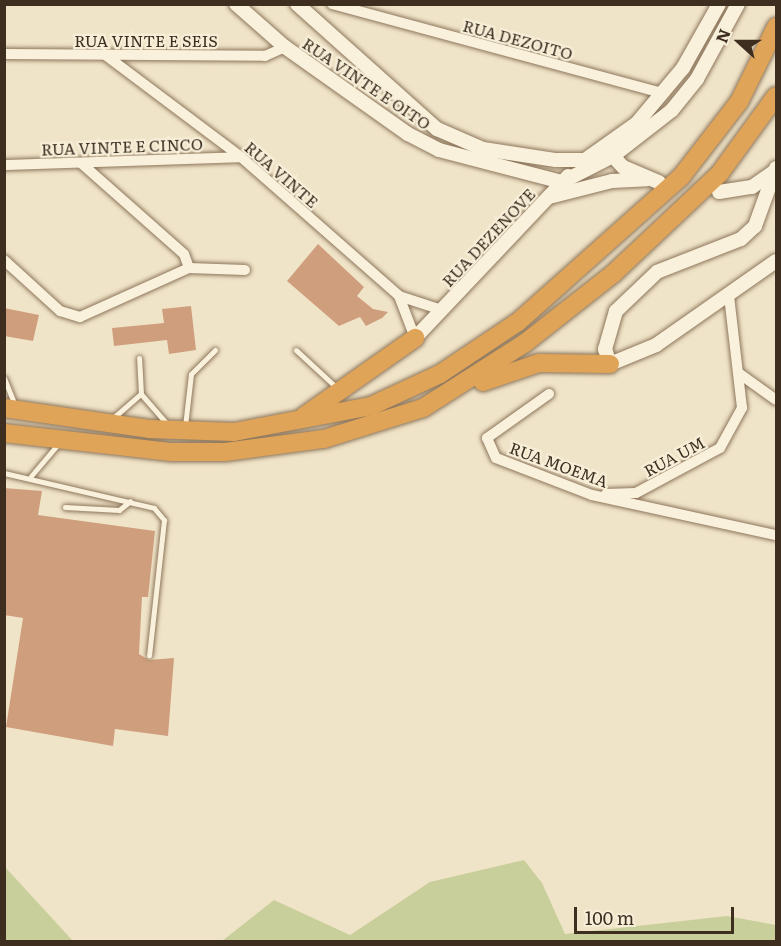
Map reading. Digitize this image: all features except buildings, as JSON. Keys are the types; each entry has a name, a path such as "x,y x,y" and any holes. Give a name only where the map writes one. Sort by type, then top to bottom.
{"highway":[{"path":"10,409 108,423 178,430 234,432 293,424 371,406 440,374 518,322 681,177 739,102 777,27"},
{"path":"423,408 525,343 614,273 720,173 777,96"},
{"path":"293,424 343,392 415,338"},
{"path":"4,433 171,452 280,447 370,428 531,364 610,364"}],"main road":[{"name":"RUA VINTE E OITO","path":"236,4 285,47 439,150 562,182"},
{"name":"RUA VINTE E OITO","path":"297,4 446,135 511,156 556,160 585,159"},
{"name":"RUA DEZENOVE","path":"415,338 585,159 637,123 683,68 719,4"},
{"path":"562,182 613,156 678,102 717,47 738,4"},
{"path":"548,198 612,181 653,181 613,156"},
{"path":"719,192 752,187 776,170"},
{"path":"776,170 755,225 741,239 657,272 621,304 606,337 610,364 637,357 729,296 776,261"}],"street":[{"name":"RUA DEZOITO","path":"332,4 662,93"},
{"name":"RUA VINTE E SEIS","path":"4,54 265,56 285,47"},
{"name":"RUA VINTE","path":"104,54 241,157 399,296 415,338"},
{"name":"RUA VINTE E CINCO","path":"4,165 241,157"},
{"path":"81,163 184,254 189,268"},
{"path":"4,260 60,311 80,317 189,268 245,270"},
{"path":"399,296 442,310"},
{"name":"RUA UM","path":"592,495 636,493 720,448 742,408 740,374 729,296"},
{"path":"740,374 777,400"},
{"name":"RUA MOEMA","path":"549,394 487,438 496,458 592,495 777,535"}],"lane":[{"path":"178,430 191,374 215,350"},
{"path":"296,350 319,377 343,392"},
{"path":"139,358 141,394 178,430"},
{"path":"4,378 10,409"},
{"path":"108,423 141,394"},
{"path":"31,476 61,441"},
{"path":"4,473 31,476 154,508 164,520 149,655"},
{"path":"65,507 119,510 130,501"}],"green space":[{"path":"524,860 542,883 565,934 727,916 776,925 776,941 222,941 274,900 350,935 430,882"},
{"path":"5,867 73,941 5,941"}]}
